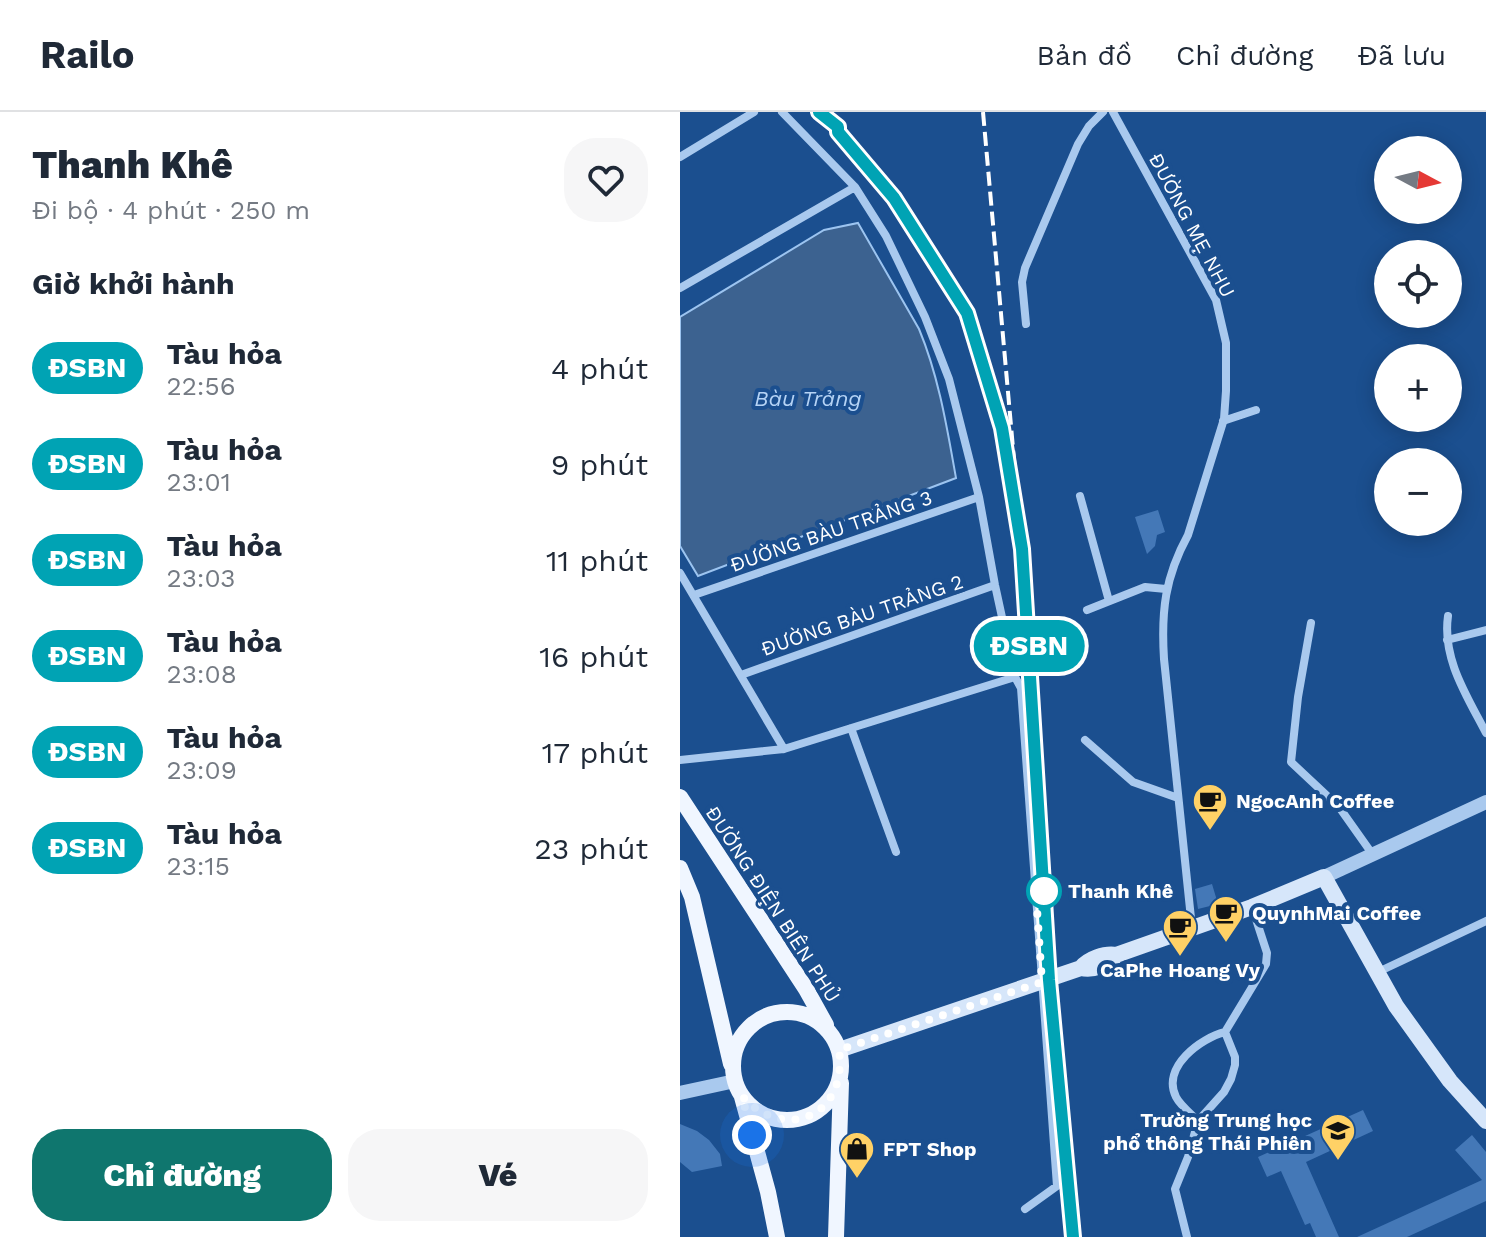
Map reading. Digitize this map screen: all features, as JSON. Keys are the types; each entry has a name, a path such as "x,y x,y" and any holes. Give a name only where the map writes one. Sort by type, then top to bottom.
{"main road":[{"name":"ĐƯỜNG ĐIỆN BIÊN PHỦ","path":"680,797 806,989 831,1034"},
{"path":"680,868 692,897 777,1237"},
{"path":"840,1059 1081,968 1085,963 1192,929 1324,877 1396,1006 1450,1081 1486,1121"},
{"path":"836,1237 840,1059 831,1034 819,1021 803,1013 786,1011 769,1014 753,1023 734,1052 736,1082 753,1109 768,1117 785,1120 802,1118 817,1111 830,1099 838,1084 840,1059"}],"street":[{"path":"680,157 754,112"},
{"path":"782,112 855,187 886,236 925,317 949,379 979,497 1015,677 1021,688 1057,1186 1025,1209"},
{"path":"1026,324 1022,282 1025,268 1078,144 1089,126 1103,112"},
{"name":"ĐƯỜNG MẸ NHU","path":"1113,112 1216,300 1226,343 1223,421 1188,535 1166,589 1162,623 1192,929"},
{"path":"680,288 855,187"},
{"path":"1223,421 1256,410"},
{"path":"1080,496 1109,601"},
{"name":"ĐƯỜNG BÀU TRẢNG 3","path":"694,595 979,497"},
{"path":"680,573 784,749"},
{"name":"ĐƯỜNG BÀU TRẢNG 2","path":"741,675 995,585"},
{"path":"1087,610 1145,587 1166,589"},
{"path":"1448,616 1446,633 1454,669 1486,733"},
{"path":"1311,623 1291,762 1339,807 1373,855"},
{"path":"1447,640 1486,630"},
{"path":"680,760 784,749 1015,677"},
{"path":"851,728 896,852"},
{"path":"1085,740 1133,782 1178,798"},
{"path":"1324,877 1486,802"},
{"path":"1198,1121 1176,1097 1174,1075 1180,1062 1205,1039 1225,1032 1266,964 1267,953 1252,907"},
{"path":"1377,972 1486,921"},
{"path":"1187,1237 1175,1189 1198,1121 1224,1092 1231,1079 1235,1057 1225,1032"},
{"path":"680,1093 736,1082"}],"water":[{"name":"Bàu Trảng","path":"858,223 919,329 926,347 946,422 956,478 698,576 680,546 680,317 824,230"}],"building":[{"path":"1158,510 1165,532 1157,535 1155,546 1147,554 1135,517"},
{"path":"1212,884 1218,904 1198,909 1195,889"},
{"path":"1363,1110 1373,1131 1306,1162 1339,1237 1316,1237 1310,1223 1305,1225 1281,1171 1267,1177 1258,1157"},
{"path":"680,1124 709,1140 720,1154 722,1166 692,1172 680,1162"},
{"path":"1472,1135 1486,1152 1486,1201 1407,1237 1357,1237 1482,1180 1455,1150"}],"railway":[{"path":"819,112 838,127 838,132 894,198 967,313 1004,438"},
{"path":"983,112 1022,549 1049,980 1073,1237"}],"train":[{"name":"ĐSBN","path":"819,112 838,127 838,132 894,198 967,313 1002,428 1022,549 1049,980 1073,1237"}],"place":[{"name":"NgocAnh Coffee","path":"1210,832"},
{"name":"Thanh Khê","path":"1044,891"},
{"name":"QuynhMai Coffee","path":"1226,944"},
{"name":"CaPhe Hoang Vy","path":"1180,958"},
{"name":"Trường Trung học phổ thông Thái Phiên","path":"1338,1162"},
{"name":"FPT Shop","path":"857,1180"}],"route":[{"path":"752,1135 742,1096 753,1109 768,1117 785,1120 802,1118 817,1111 830,1099 838,1084 841,1067 839,1050 1042,982 1036,894 1044,891"}]}
